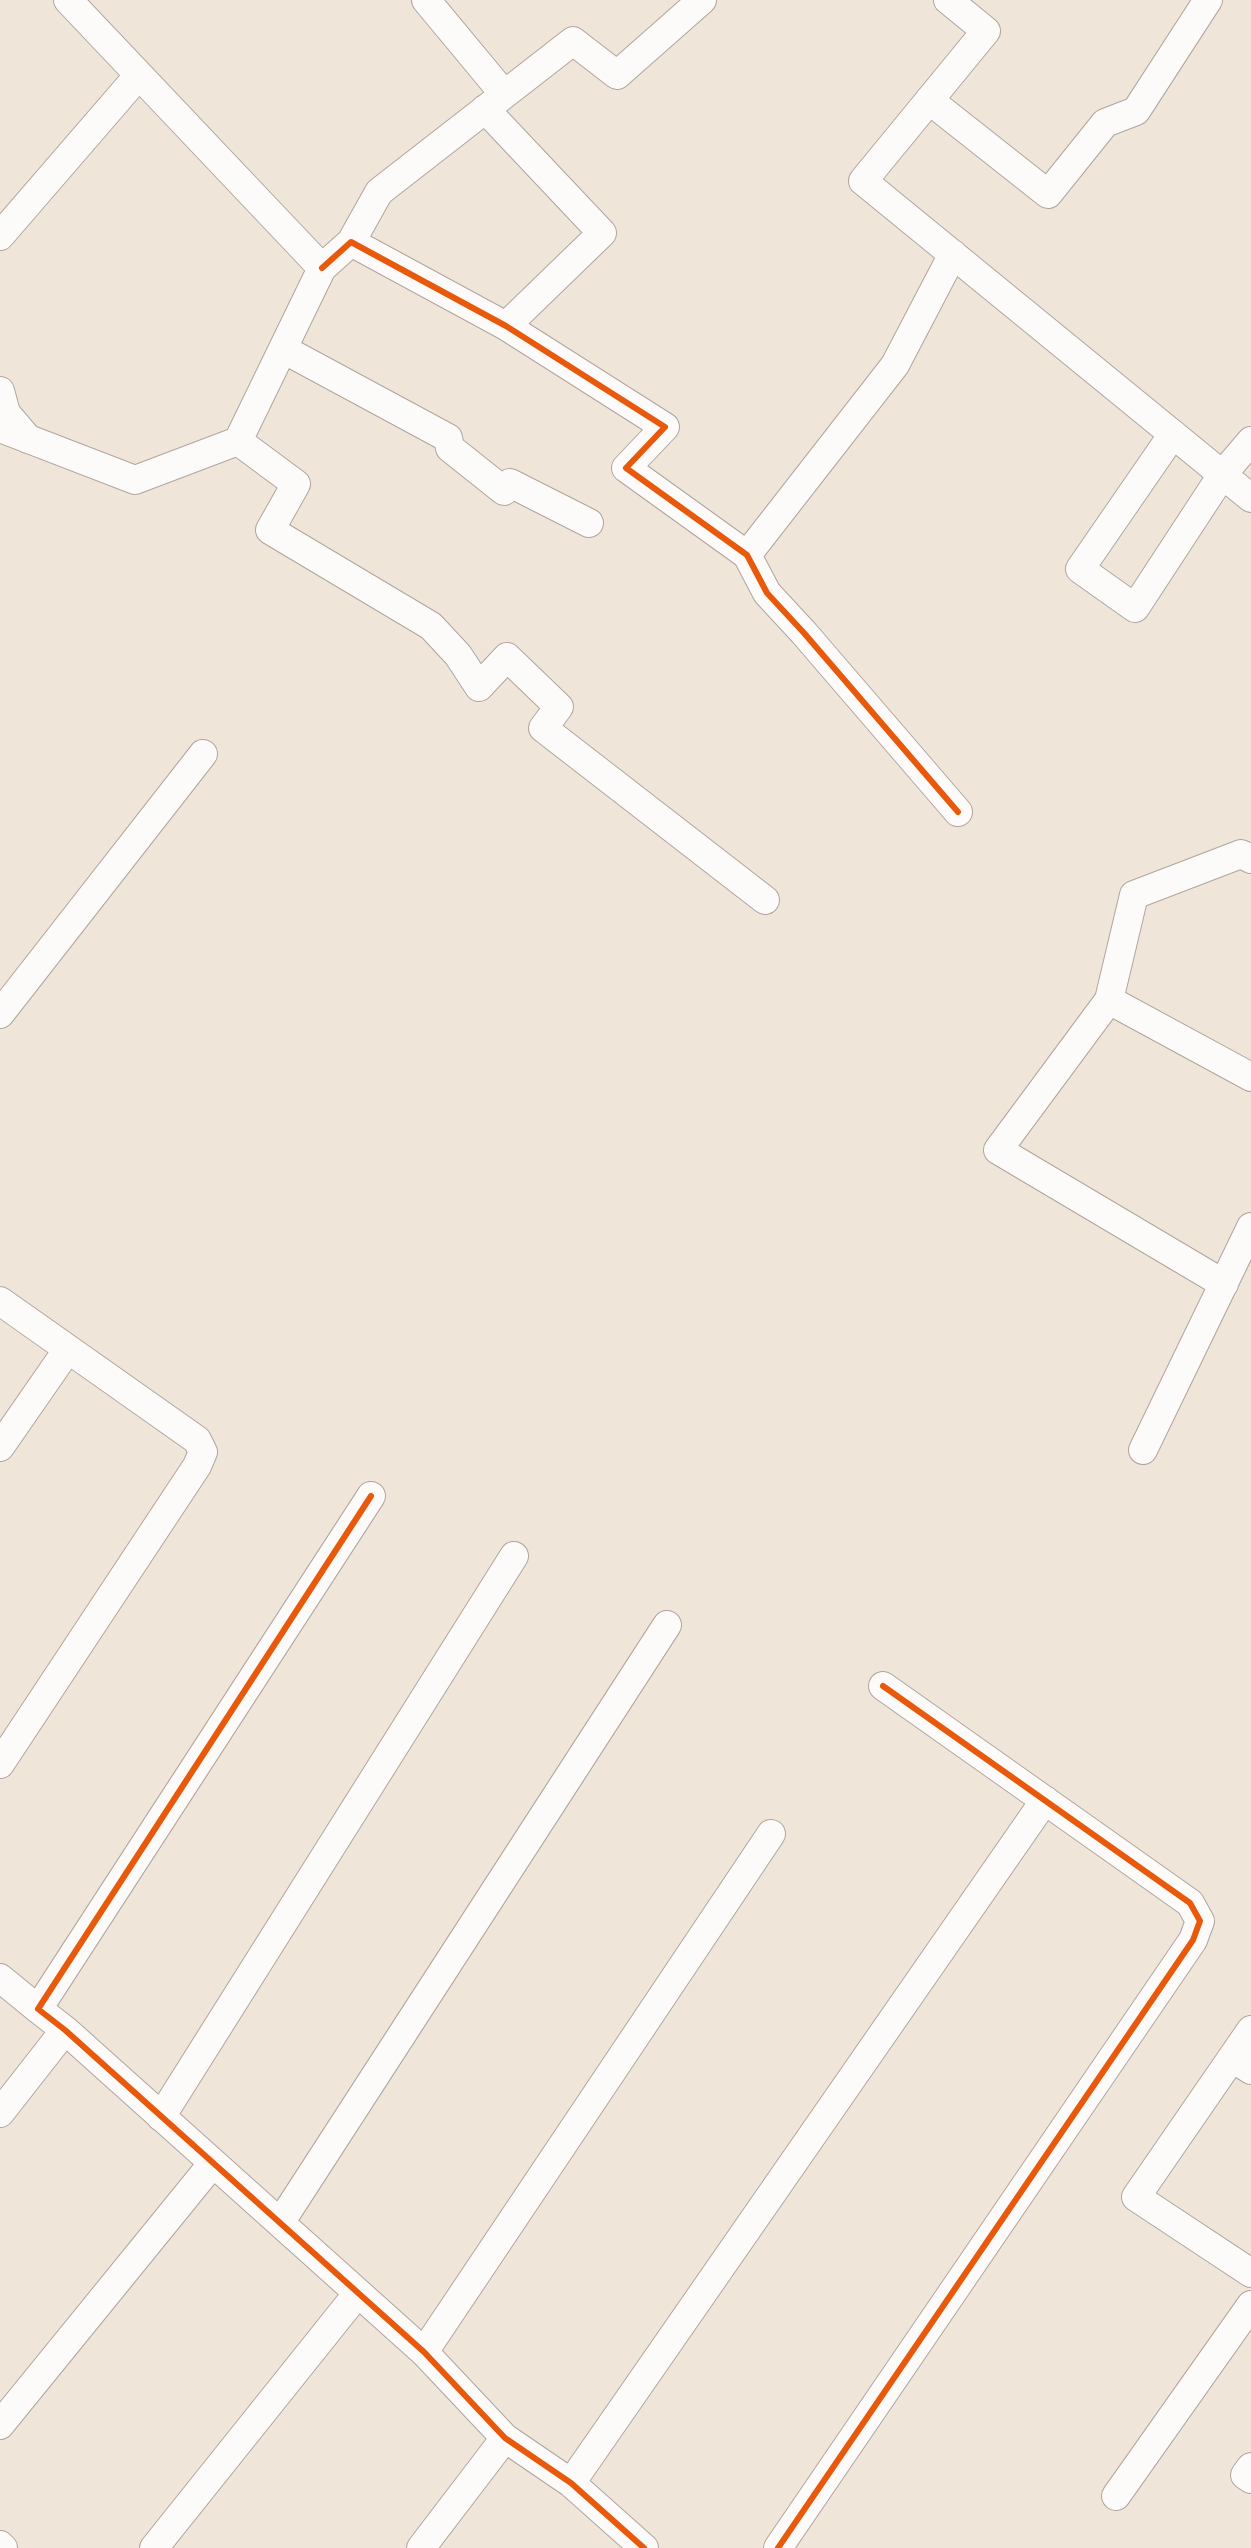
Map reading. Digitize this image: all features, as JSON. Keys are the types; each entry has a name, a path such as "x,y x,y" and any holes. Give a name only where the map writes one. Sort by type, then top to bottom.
{"street":[{"path":"68,0 322,268"},
{"path":"426,0 494,102 602,233 506,326"},
{"path":"0,428 135,480 238,441 322,268 351,242 378,192 573,41 617,75 702,0"},
{"path":"948,0 986,30 863,181 1251,498"},
{"path":"929,100 1048,194 1105,123 1136,111 1208,0"},
{"path":"0,236 139,75"},
{"path":"351,242 506,326 665,427 626,468 747,555 767,594 804,633 958,812"},
{"path":"747,555 895,365 953,254"},
{"path":"283,349 448,438 450,448 504,491 510,483 589,523"},
{"path":"0,391 6,413 28,439"},
{"path":"1173,434 1080,569 1135,608 1222,474 1251,441"},
{"path":"238,441 296,484 270,530 430,626 458,655 480,687 507,657 559,707 543,728 765,900"},
{"path":"0,1014 203,754"},
{"path":"1224,1284 998,1150 1109,1000 1134,895 1248,850"},
{"path":"1109,1000 1251,1077"},
{"path":"1144,1450 1251,1227"},
{"path":"0,1301 197,1440 203,1452 197,1466 0,1764"},
{"path":"0,1447 68,1349"},
{"path":"38,2009 371,1496"},
{"path":"161,2118 514,1556"},
{"path":"280,2223 667,1626"},
{"path":"778,2548 1194,1940 1200,1920 1190,1902 882,1686"},
{"path":"571,2483 1045,1800"},
{"path":"424,2352 771,1834"},
{"path":"0,1978 66,2030 161,2118 424,2352 505,2438 571,2483 644,2548"},
{"path":"0,2112 66,2030"},
{"path":"1251,2030 1241,2064 1136,2197 1251,2274"},
{"path":"0,2425 213,2163"},
{"path":"154,2548 358,2293"},
{"path":"1116,2496 1251,2305"},
{"path":"421,2548 505,2438"},
{"path":"1251,2467 1245,2475 1251,2479"},
{"path":"0,2545 3,2548"}],"cycle path":[{"path":"322,268 351,242 506,326 665,427 626,468 747,555 767,593 804,633 958,812"},
{"path":"371,1496 38,2009 65,2030 424,2352 505,2438 571,2483 644,2548"},
{"path":"778,2548 1193,1940 1200,1921 1190,1903 883,1686"}]}
